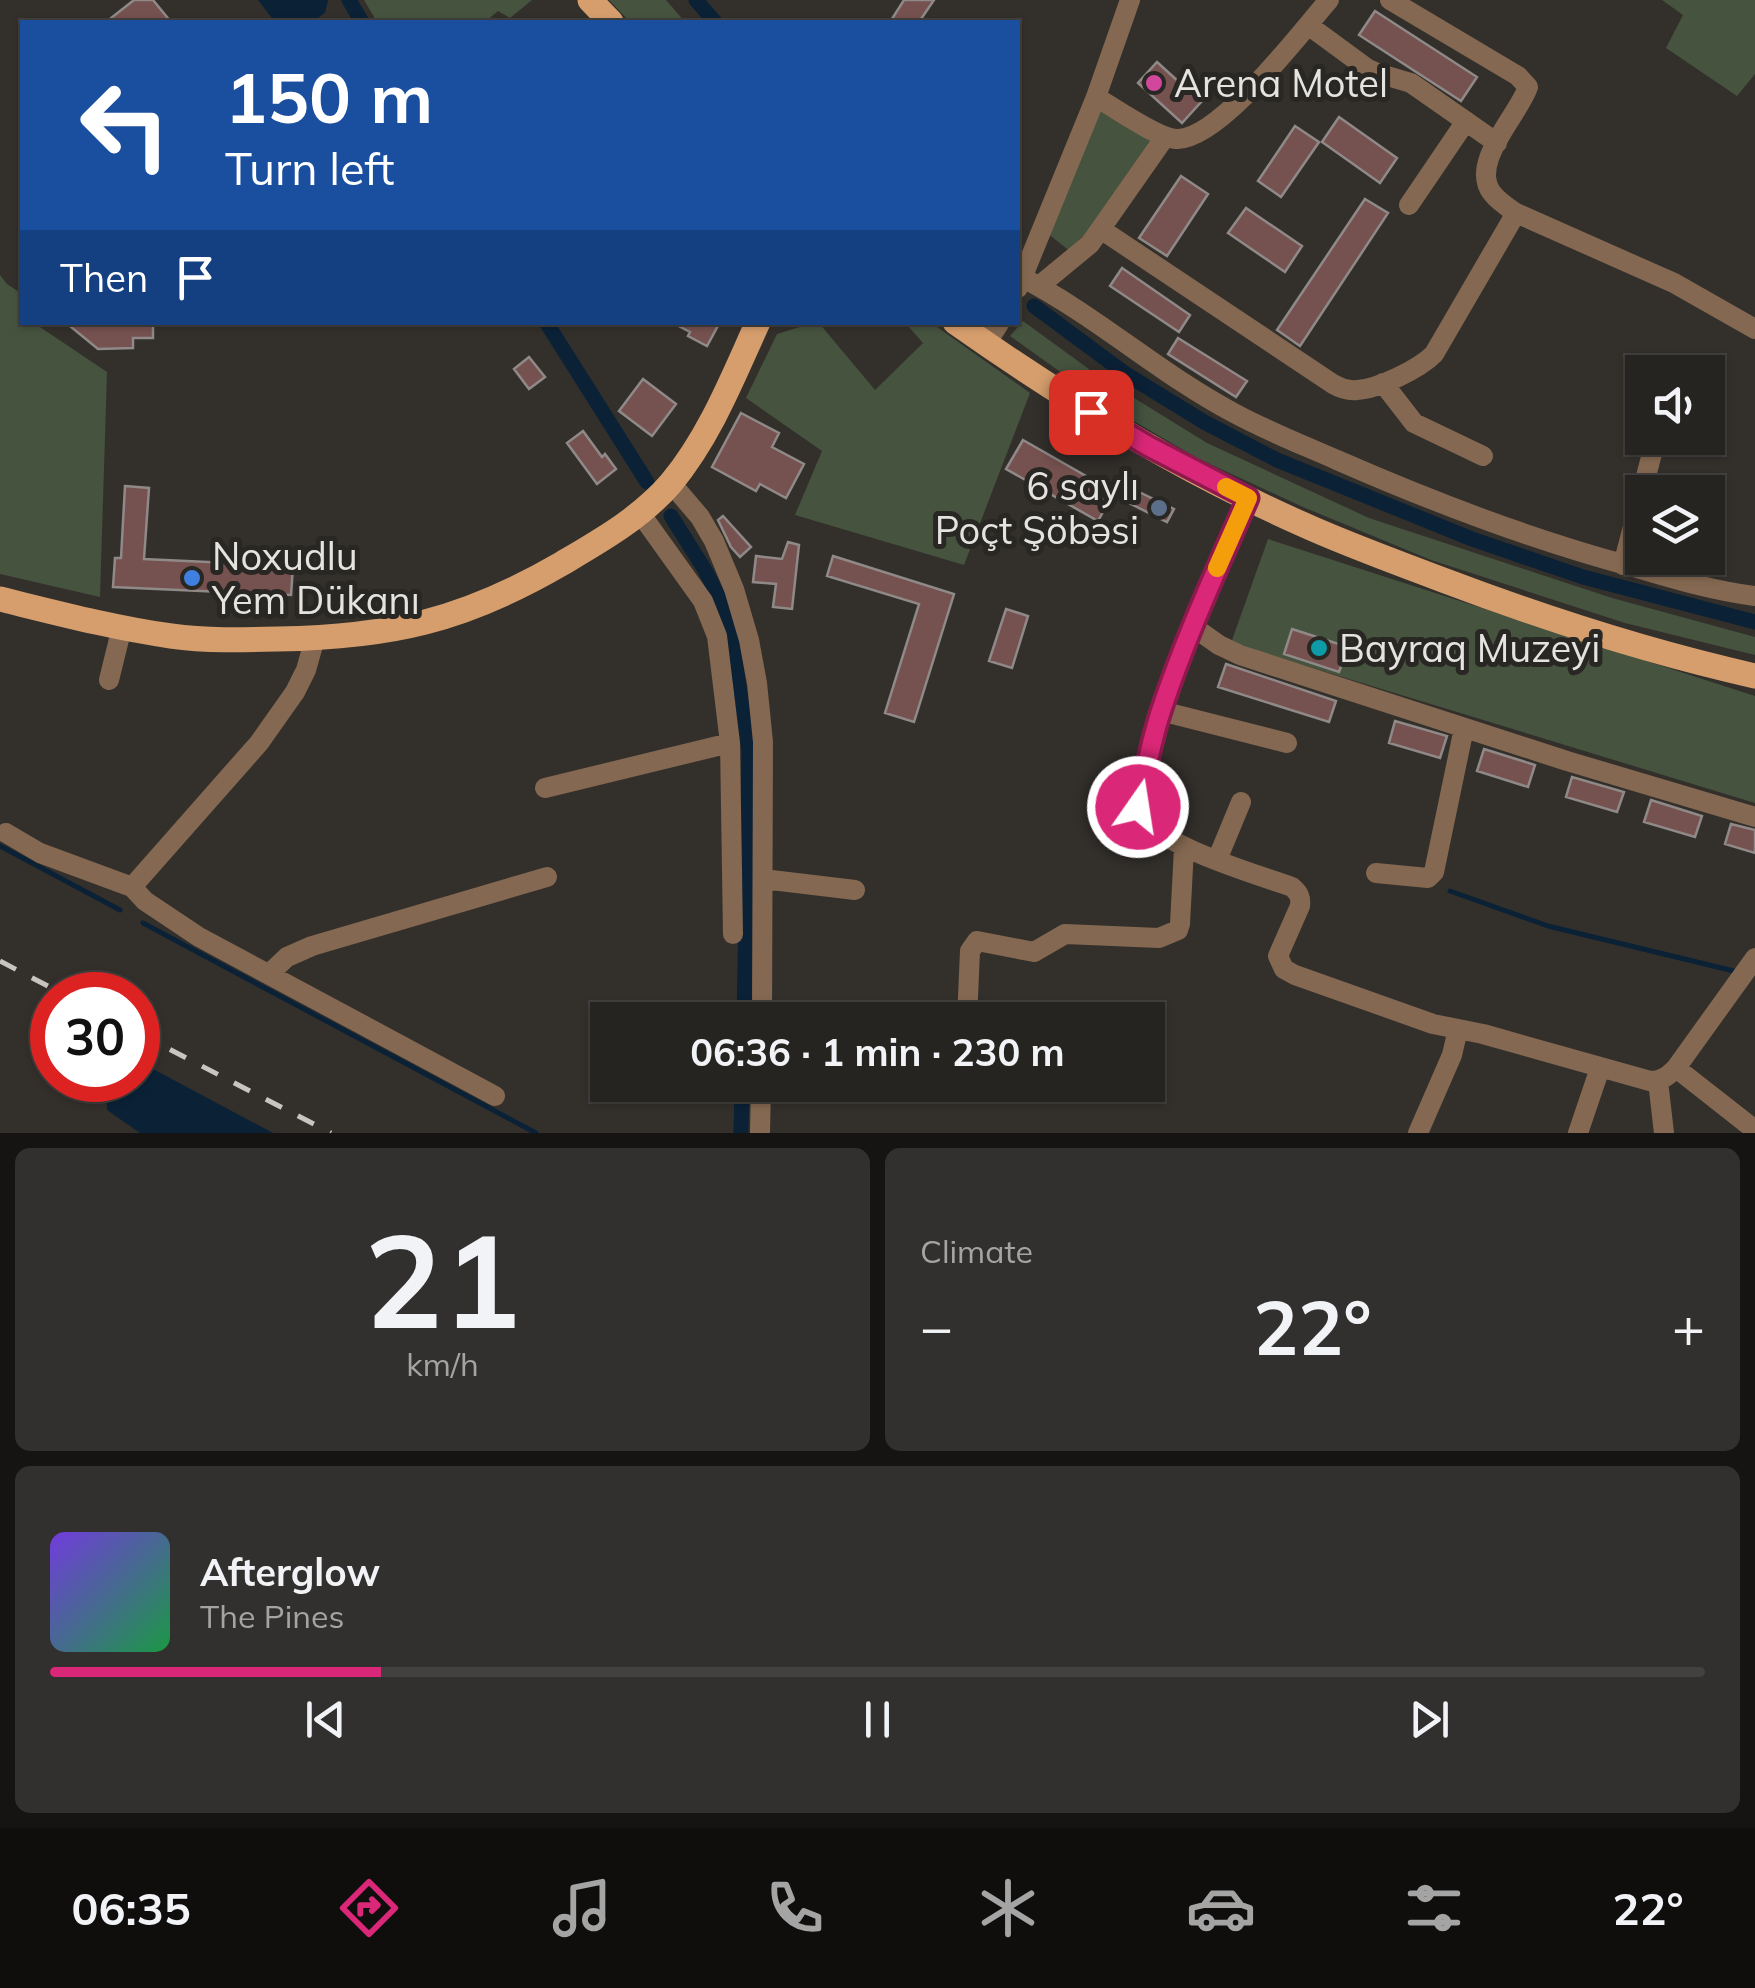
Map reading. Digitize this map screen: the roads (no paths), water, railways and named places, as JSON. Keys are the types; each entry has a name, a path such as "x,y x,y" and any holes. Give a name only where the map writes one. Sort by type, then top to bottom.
{"main road":[{"path":"590,0 609,20"},
{"path":"0,599 122,627 205,640 357,636 400,629 467,610 598,542 640,513 671,483 706,431 757,325"},
{"path":"964,325 993,334 1117,428 1248,498 1369,552 1635,647 1755,676"}],"street":[{"path":"1027,284 1130,0"},
{"path":"1096,97 1165,137 1180,140 1218,121 1329,0"},
{"path":"1390,0 1528,87 1489,156 1485,169 1490,192 1516,213 1674,283 1755,329"},
{"path":"1308,24 1368,69 1410,83 1496,143"},
{"path":"1409,205 1466,122"},
{"path":"1027,284 1076,258 1102,230 1165,137"},
{"path":"1102,230 1333,384 1358,390 1383,383 1434,354 1516,213"},
{"path":"1027,284 1235,414 1415,494 1528,536 1623,565 1755,596"},
{"path":"1383,383 1414,423 1483,456"},
{"path":"1623,565 1652,455"},
{"path":"671,483 700,517 714,541 734,590 757,683 763,742 762,1002"},
{"path":"1248,498 1192,626 1161,710 1138,807 1146,822 1184,848 1298,892 1300,906 1278,956 1284,969 1416,1018 1658,1081 1676,1068 1755,958"},
{"path":"640,513 704,601 717,636 730,743 733,934"},
{"path":"1192,626 1240,654 1755,817"},
{"path":"110,680 122,627"},
{"path":"132,888 268,732 306,670 314,638"},
{"path":"1161,710 1287,743"},
{"path":"1376,873 1428,878 1434,872 1464,728"},
{"path":"544,788 730,743"},
{"path":"1218,860 1240,802"},
{"path":"6,833 40,853 132,888 199,937 495,1096"},
{"path":"968,1002 970,951 977,941 1034,952 1065,934 1159,938 1178,930 1184,848"},
{"path":"268,974 287,957 312,946 546,877"},
{"path":"762,878 855,890"},
{"path":"1418,1133 1452,1055 1458,1029"},
{"path":"1578,1133 1600,1068"},
{"path":"1676,1068 1755,1130"},
{"path":"1658,1081 1664,1133"},
{"path":"760,1133 761,1102"}],"water":[{"path":"258,0 328,0 325,13 315,20 273,20"},
{"path":"160,1073 273,1133 140,1133 107,1110 107,1102 160,1102"}],"waterway":[{"path":"349,0 361,20"},
{"path":"696,0 713,20"},
{"path":"1034,306 1126,374 1204,422 1277,460 1472,539 1583,577 1755,622"},
{"path":"548,325 647,482"},
{"path":"671,516 722,603 731,635 749,750 744,1002"},
{"path":"0,846 120,910"},
{"path":"1450,891 1548,926 1734,971"},
{"path":"143,923 536,1133"},
{"path":"741,1133 742,1102"}],"railway":[{"path":"0,961 30,977"},
{"path":"160,1044 331,1133"}],"place":[{"name":"Arena Motel","path":"1154,83"},
{"name":"6 saylı Poçt Şöbəsi","path":"1159,508"},
{"name":"Noxudlu Yem Dükanı","path":"192,578"},
{"name":"Bayraq Muzeyi","path":"1319,648"}]}
